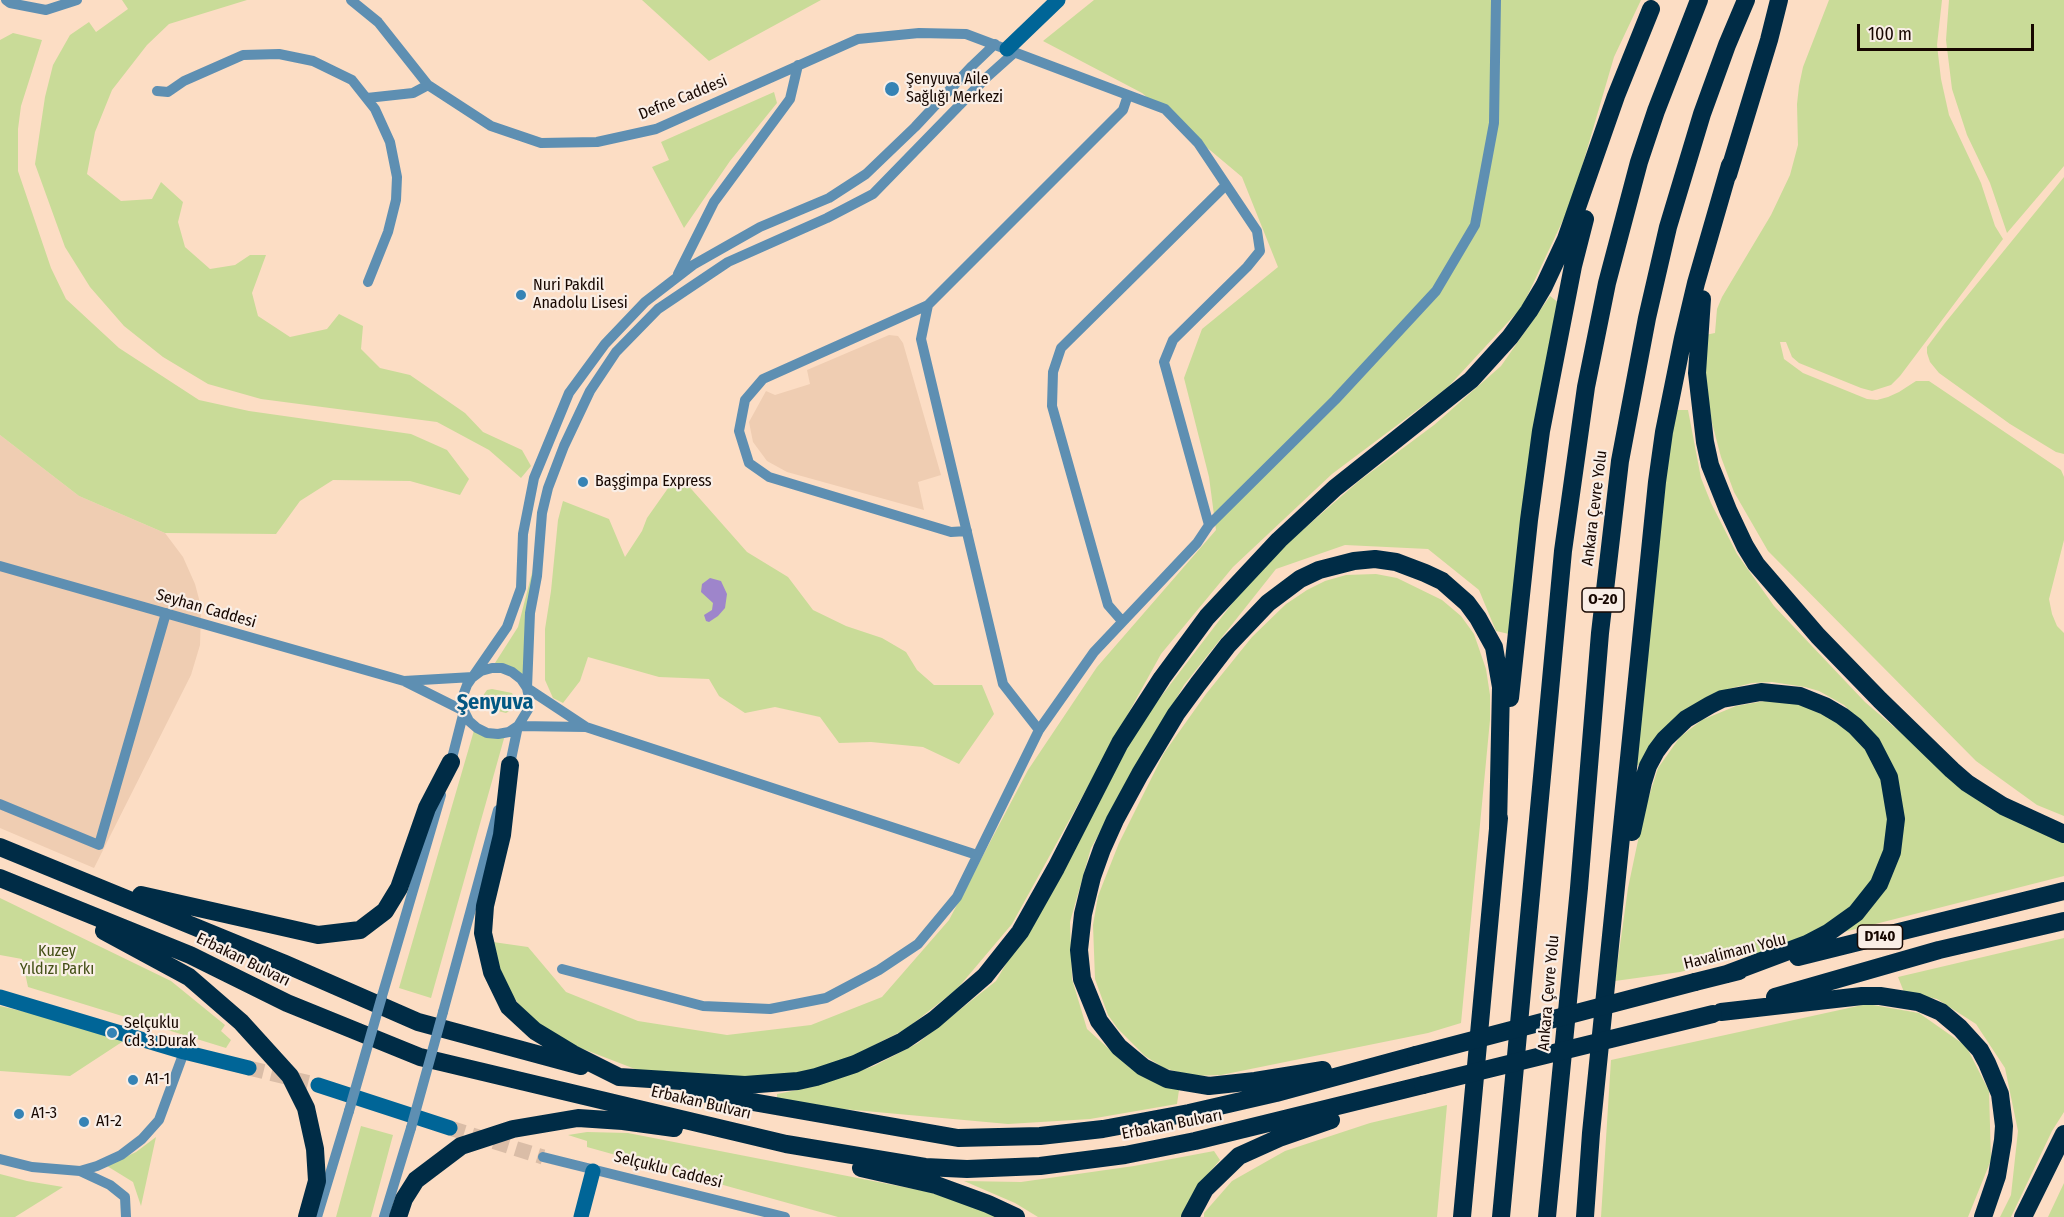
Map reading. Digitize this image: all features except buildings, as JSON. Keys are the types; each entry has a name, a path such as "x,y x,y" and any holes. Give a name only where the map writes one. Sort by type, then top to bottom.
{"highway":[{"name":"Ankara Çevre Yolu","path":"1501,1217 1563,550 1586,387 1607,283 1639,162 1699,0"},
{"name":"Ankara Çevre Yolu","path":"1547,1217 1579,888 1600,633 1620,461 1642,341 1668,227 1702,114 1746,0"},
{"path":"1586,1217 1591,1133 1606,982 1650,547 1663,442 1690,305 1779,0"},
{"path":"1462,1217 1528,519 1551,373 1584,221 1653,5"},
{"path":"510,765 502,835 485,906 483,933 492,972 509,1007 535,1031 573,1054 619,1077 745,1085 798,1081 816,1077 855,1064 903,1041 933,1020 985,975 1020,932 1120,743 1162,678 1207,617 1279,540 1328,495 1471,380 1510,337 1529,311 1544,286 1566,239 1616,96 1653,5"},
{"path":"1730,165 1705,278 1697,373 1710,465 1735,528 1772,584 1818,636 1937,757 1967,783 2002,806 2064,834"},
{"path":"1416,1055 1209,1086 1182,1083 1154,1073 1130,1058 1108,1034 1091,1005 1082,979 1080,932 1095,868 1114,820 1140,774 1176,714 1227,645 1285,589 1319,570 1354,561 1395,562 1411,566 1442,581 1467,603 1487,632 1494,647 1501,687 1498,828"},
{"path":"1606,982 1636,808 1648,766 1656,751 1686,719 1722,699 1761,692 1800,696 1825,706 1849,721 1863,734 1879,756 1889,777 1895,806 1896,831 1892,852 1872,894 1847,921 1807,944 1727,974"},
{"path":"31,858 144,895 253,921 318,935 360,930 385,911 399,888 427,808 451,762"},
{"name":"Erbakan Bulvarı","path":"0,847 31,858 418,1022 619,1077 752,1103 958,1138 1079,1132 1142,1123 1276,1093 1416,1055"},
{"name":"Erbakan Bulvarı","path":"0,878 190,955 287,1003 420,1057 786,1144 925,1167 1040,1166 1173,1146 1423,1085"},
{"path":"28,890 189,977 241,1022 290,1076 306,1108 315,1149 317,1181 307,1217"},
{"name":"Havalimanı Yolu","path":"1416,1055 1695,982 2064,891"},
{"name":"D140","path":"1717,1013 1939,950 2064,921"},
{"path":"1452,1217 1484,983"},
{"path":"1190,1217 1205,1189 1239,1156 1279,1138 1389,1100 1423,1085 1717,1013 1862,996 1880,996 1917,1002 1941,1012 1960,1028 1980,1050 1988,1063 2000,1094 2003,1140 1997,1176 1983,1217"},
{"path":"398,1217 404,1199 416,1180 461,1146 513,1129 578,1118 612,1120 786,1144 849,1166 936,1185 1016,1217"},
{"path":"2023,1217 2064,1134"}],"street":[{"path":"6,0 10,3 46,10 77,0"},
{"name":"Defne Caddesi","path":"351,0 378,22 428,85 491,126 542,143 597,142 657,129 858,39 919,33 966,34 1165,109 1198,143 1257,231 1260,250 1247,267 1173,340 1164,362 1209,525"},
{"path":"384,1217 443,1012 510,765 518,726 529,708 527,688 530,613 537,576 542,513 548,488 564,446 590,391 616,352 658,309 728,262 827,218 873,194 973,91 1006,48 1058,0"},
{"path":"562,969 703,1006 770,1009 826,998 879,970 918,944 957,897 1039,730 1094,652 1197,543 1209,525 1335,400 1436,291 1474,225 1494,123 1496,0"},
{"path":"317,1217 451,762 464,711 464,693 472,677 507,627 521,588 523,534 534,478 569,393 604,344 645,302 693,265 760,227 829,198 866,174 915,127 972,66 1006,48"},
{"path":"157,91 168,92 184,81 243,55 279,54 313,61 352,80 375,109 390,142 397,177 396,200 388,232 368,282"},
{"path":"676,278 714,202 790,99 798,65"},
{"path":"367,98 413,93 428,85"},
{"path":"967,531 951,532 769,477 749,463 738,431 745,400 763,379 928,305 1123,110 1128,95"},
{"path":"1122,621 1108,605 1052,406 1053,372 1061,348 1226,185"},
{"path":"928,305 921,339 1003,684 1039,730"},
{"name":"Seyhan Caddesi","path":"0,566 404,681"},
{"path":"0,804 99,845 166,613"},
{"path":"404,681 472,677 481,671 502,668 521,678 527,688 586,727 977,855"},
{"path":"404,681 464,711 469,721 487,733 509,732 518,726 586,727"},
{"path":"0,997 184,1052 249,1068"},
{"path":"80,1171 122,1155 142,1139 159,1120 184,1052"},
{"path":"318,1085 450,1128"},
{"name":"Selçuklu Caddesi","path":"543,1157 785,1217"},
{"path":"0,1158 32,1167 80,1171 110,1185 125,1197 126,1217"},
{"path":"581,1217 593,1171"}],"shaded area":[{"path":"889,335 898,336 903,343 941,475 918,482 924,510 787,472 767,461 753,442 749,422 766,391 775,395 810,384 807,370"},
{"path":"0,435 79,496 165,533 183,557 199,599 200,645 191,675 94,868 0,828"},
{"path":"710,578 721,581 727,594 725,608 709,622 706,621 704,615 712,610 713,603 701,592 702,584"}],"green space":[{"path":"122,0 247,0 169,24 147,45 112,90 95,132 87,174 121,201 152,199 161,182 183,202 178,222 185,247 210,269 235,265 250,255 266,255 252,293 258,316 290,337 327,329 339,314 363,326 361,349 380,368 410,375 465,413 483,432 522,450 531,466 521,478 489,450 437,422 261,399 208,384 163,357 124,326 90,287 65,247 35,164 45,97 53,65 70,35 89,22 96,32 128,9"},
{"path":"642,0 821,0 709,61"},
{"path":"1094,0 1641,0 1614,57 1572,201 1522,307 1448,387 1332,474 1233,567 1161,654 1012,924 957,989 906,1029 823,1071 771,1077 648,1074 578,1047 530,1020 501,979 493,942 528,947 566,992 638,1021 727,1035 811,1025 882,997 949,920 1028,770 1097,667 1216,530 1209,477 1184,378 1202,329 1278,267 1242,177 1142,93 1043,41"},
{"path":"1829,0 1942,0 1937,45 1941,79 1949,115 1981,183 1995,226 2003,239 1891,385 1872,391 1861,388 1799,363 1792,357 1786,342 1780,342 1784,359 1803,373 1867,399 1877,400 1888,397 1916,381 1929,381 2061,470 2064,477 2064,540 2049,599 2057,626 2064,633 2064,816 2037,805 1976,761 1768,551 1734,492 1721,457 1707,391 1704,366 1705,335 1715,333 1717,309 1722,297 1771,215 1790,175 1798,145 1797,104 1803,67"},
{"path":"1949,0 2064,0 2064,166 2007,233 1990,183 1967,135 1952,89 1946,40"},
{"path":"13,33 42,40 21,106 18,129 18,171 51,268 66,299 119,348 199,400 249,411 411,434 447,450 469,479 460,495 410,481 333,480 300,501 276,534 165,533 79,496 0,435 0,40"},
{"path":"774,92 777,103 730,161 684,228 652,167 669,160 661,142"},
{"path":"2064,177 2064,454 2056,452 2010,424 1939,373 1930,362 1927,347"},
{"path":"1550,296 1559,303 1509,634 1496,631 1479,590 1428,549 1345,545 1276,569 1184,685 1091,848 1070,922 1072,979 1087,1029 1130,1068 1179,1090 1177,1104 1090,1119 1008,1124 777,1103 777,1094 812,1087 874,1066 918,1043 996,981 1072,850 1137,728 1260,567 1359,481 1434,425 1501,366"},
{"path":"1674,410 1688,410 1701,478 1711,503 1737,554 1774,606 1865,702 1990,809 2064,840 2064,876 1840,933 1899,851 1876,737 1844,705 1819,691 1805,687 1772,682 1752,683 1728,689 1642,766 1632,764"},
{"path":"678,474 747,552 788,577 813,610 846,626 882,638 906,652 917,670 934,685 982,685 994,714 959,764 923,747 871,742 839,743 820,717 775,707 745,713 719,696 709,679 659,677 588,657 580,681 563,703 553,698 545,680 545,629 558,520 563,501 609,519 625,557 642,531 647,518"},
{"path":"533,569 523,674 495,663 518,627"},
{"path":"1376,574 1397,578 1442,600 1461,616 1474,634 1486,669 1490,695 1490,720 1461,1023 1428,1033 1221,1075 1193,1076 1164,1068 1145,1056 1118,1029 1108,1015 1095,979 1093,925 1098,896 1119,843 1164,753 1206,694 1252,637 1286,604 1307,590 1325,581 1346,575"},
{"path":"487,690 512,693 516,701 513,709 506,713 486,708 482,697"},
{"path":"1765,701 1800,704 1830,718 1856,737 1877,764 1892,816 1878,877 1834,925 1767,951 1680,972 1615,981 1628,888 1644,812 1658,768 1680,737 1702,720 1736,706"},
{"path":"475,727 505,735 431,998 399,988"},
{"name":"Kuzey Yıldızı Parkı","path":"0,898 171,981 225,1025 221,1031 231,1040 226,1048 28,987 22,959 0,955"},
{"path":"2064,938 2064,1112 2052,1131 2011,1217 2000,1217 2011,1195 2018,1131 2005,1068 1976,1024 1937,999 1904,992 1898,977"},
{"path":"1867,1004 1919,1013 1966,1046 1989,1091 1991,1160 1968,1217 1601,1217 1611,1060"},
{"path":"0,1006 59,1020 125,1040 70,1076 0,1071"},
{"path":"1447,1105 1437,1217 1204,1217 1204,1213 1232,1181 1285,1151 1370,1123"},
{"path":"361,1126 393,1135 371,1217 336,1217"},
{"path":"587,1132 628,1133 929,1192 989,1211 997,1217 838,1217 587,1147 587,1141 568,1135"},
{"path":"156,1137 141,1206 133,1182 107,1166 136,1152"},
{"path":"1214,1151 1220,1160 1197,1187 1182,1217 1038,1217 1015,1203 964,1181 1021,1182 1134,1166"},
{"path":"0,1174 63,1187 15,1217 0,1217"},
{"path":"2064,1183 2064,1217 2048,1217"}],"tunnel":[{"path":"249,1068 318,1085"},
{"path":"450,1128 543,1157"}],"place":[{"name":"Şenyuva Aile Sağlığı Merkezi","path":"892,89"},
{"name":"Nuri Pakdil Anadolu Lisesi","path":"521,295"},
{"name":"Başgimpa Express","path":"583,482"},
{"name":"Selçuklu Cd. 3.Durak","path":"112,1033"},
{"name":"A1-1","path":"133,1080"},
{"name":"A1-3","path":"19,1114"},
{"name":"A1-2","path":"84,1122"}],"district":[{"name":"Şenyuva","path":"495,703"}]}
